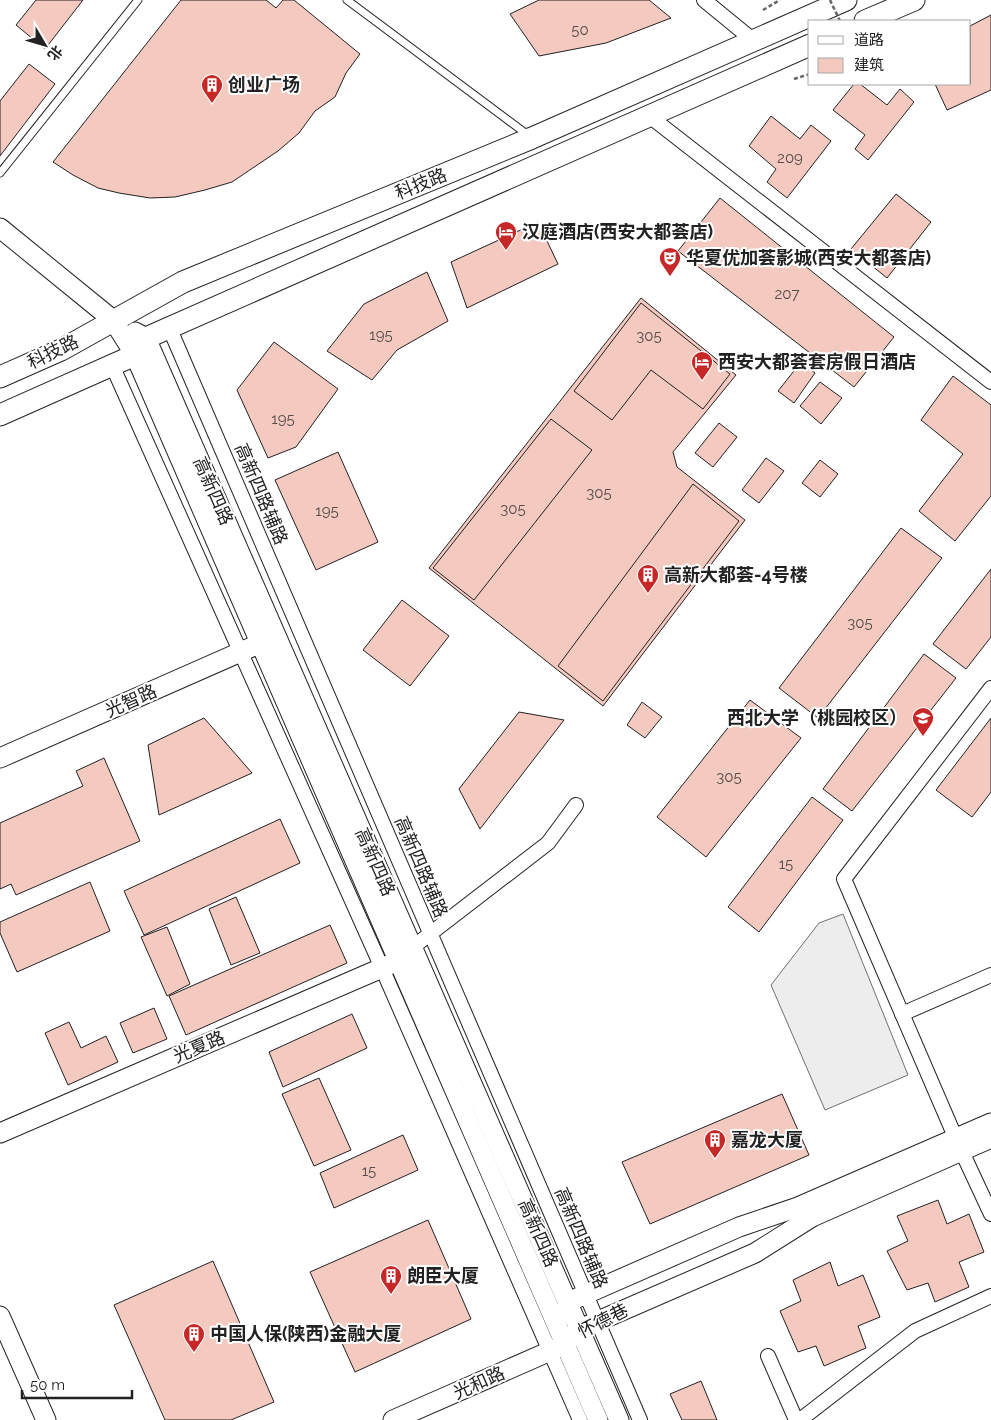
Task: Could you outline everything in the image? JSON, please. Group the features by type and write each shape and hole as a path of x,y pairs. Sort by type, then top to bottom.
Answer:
{"main road":[{"name":"科技路","path":"0,377 61,350 183,282 532,138 846,0"},
{"path":"866,20 914,0"},
{"name":"科技路","path":"0,415 112,365 169,327 808,46"},
{"name":"高新四路","path":"0,228 113,320 140,346 413,947 568,1302 588,1325 619,1420"},
{"name":"高新四路","path":"140,346 390,964 557,1348 598,1420"},
{"name":"光智路","path":"0,758 261,643"},
{"name":"光夏路","path":"0,1133 390,964"},
{"name":"怀德巷","path":"557,1348 588,1325 755,1253 812,1217 959,1145 991,1124"},
{"name":"怀德巷","path":"557,1348 568,1302 739,1227 798,1207 959,1145 991,1138"},
{"path":"0,1316 46,1420"},
{"name":"光和路","path":"394,1420 557,1348"}],"street":[{"path":"704,0 754,41"},
{"path":"648,115 991,382"},
{"name":"高新四路辅路","path":"169,327 585,1294 588,1325 640,1420"},
{"path":"112,365 241,652 390,964"},
{"path":"991,688 844,879 959,1145 991,1214"},
{"path":"413,947 548,843 576,805"},
{"path":"902,1014 991,976"},
{"path":"800,1420 915,1331 991,1296"},
{"path":"557,1348 580,1420"},
{"path":"768,1356 796,1420"}],"lane":[{"path":"0,173 138,0"},
{"path":"347,0 532,138"}],"path":[{"path":"763,10 780,0"},
{"path":"830,0 840,20"},
{"path":"794,79 808,75"}],"shaded area":[{"path":"843,914 908,1075 825,1110 771,985 819,923"}],"building":[{"path":"36,0 83,0 45,49 16,25"},
{"name":"创业广场","path":"181,0 266,0 276,8 283,0 294,0 360,54 346,73 335,97 315,111 299,133 278,151 232,182 175,197 150,198 98,188 53,162"},
{"path":"539,0 649,0 671,18 606,43 539,56 510,14"},
{"path":"991,15 991,90 947,110 935,85 971,85 971,25"},
{"path":"29,64 55,84 0,156 0,101"},
{"path":"853,85 861,85 887,105 900,89 914,102 868,160 855,149 865,135 833,110"},
{"path":"771,116 800,139 811,125 831,141 787,198 767,182 776,169 749,146"},
{"path":"896,194 931,222 887,278 851,249"},
{"path":"720,198 894,337 854,387 678,251"},
{"path":"538,222 558,264 467,308 451,262"},
{"path":"427,272 448,321 397,350 372,380 327,351 364,304"},
{"path":"641,298 736,375 673,452 677,467 745,520 603,706 429,568"},
{"path":"641,303 730,374 703,409 651,370 612,420 574,391"},
{"path":"274,342 338,389 296,447 268,458 237,390"},
{"path":"801,362 815,373 794,403 778,391"},
{"path":"953,376 991,405 991,496 955,541 919,511 963,454 921,420"},
{"path":"820,382 842,398 821,424 800,406"},
{"path":"551,419 592,450 474,600 433,568"},
{"path":"719,423 737,437 713,467 695,453"},
{"path":"338,452 378,542 316,570 275,480"},
{"path":"766,458 784,471 759,503 742,490"},
{"path":"820,460 838,474 820,497 802,483"},
{"name":"高新大都荟-4号楼","path":"693,484 739,521 603,701 558,666"},
{"path":"901,528 942,558 818,718 779,688"},
{"path":"991,569 991,637 966,669 933,644"},
{"path":"402,600 449,636 410,686 363,650"},
{"path":"924,654 956,678 852,811 823,789"},
{"path":"750,700 801,738 706,857 657,817"},
{"path":"642,702 662,717 645,738 627,725"},
{"path":"519,712 564,720 480,829 459,789"},
{"path":"204,718 252,773 159,815 148,745"},
{"path":"991,718 991,792 972,817 936,790"},
{"path":"104,758 140,841 16,895 11,884 0,889 0,823 83,786 76,771"},
{"path":"812,797 843,820 759,932 728,907"},
{"path":"280,819 300,863 144,935 124,891"},
{"path":"90,882 110,931 17,972 0,933 0,922"},
{"path":"236,897 260,953 231,965 209,909"},
{"path":"330,925 347,963 186,1035 169,996"},
{"path":"167,927 190,984 167,996 141,937"},
{"path":"154,1008 167,1039 133,1053 120,1023"},
{"path":"352,1014 367,1048 283,1087 269,1052"},
{"path":"69,1022 81,1048 106,1036 118,1062 68,1085 45,1033"},
{"path":"319,1078 351,1150 314,1166 282,1094"},
{"name":"嘉龙大厦","path":"782,1094 809,1155 650,1224 622,1162"},
{"path":"403,1135 418,1170 334,1208 320,1173"},
{"path":"938,1200 947,1224 969,1214 984,1252 959,1262 969,1287 935,1302 928,1283 907,1290 887,1251 908,1241 897,1216"},
{"name":"朗臣大厦","path":"428,1220 471,1319 355,1372 310,1272"},
{"name":"中国人保(陕西)金融大厦","path":"213,1261 274,1402 231,1420 165,1420 114,1305"},
{"path":"830,1262 838,1286 863,1275 880,1317 858,1326 866,1348 824,1366 816,1346 798,1352 780,1311 801,1301 793,1280"},
{"path":"701,1381 717,1420 682,1420 670,1394"}],"place":[{"name":"创业广场","path":"212,104"},
{"name":"汉庭酒店(西安大都荟店)","path":"506,251"},
{"name":"华夏优加荟影城(西安大都荟店)","path":"670,277"},
{"name":"西安大都荟套房假日酒店","path":"702,381"},
{"name":"高新大都荟-4号楼","path":"648,594"},
{"name":"西北大学（桃园校区）","path":"923,737"},
{"name":"嘉龙大厦","path":"715,1159"},
{"name":"朗臣大厦","path":"391,1295"},
{"name":"中国人保(陕西)金融大厦","path":"194,1353"}]}
